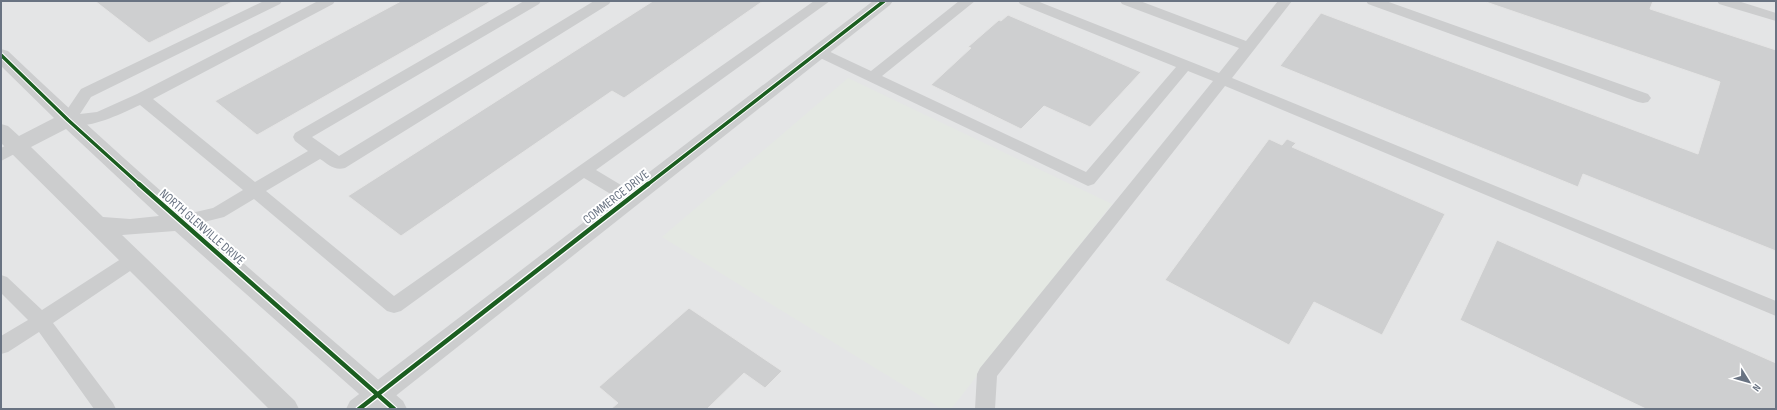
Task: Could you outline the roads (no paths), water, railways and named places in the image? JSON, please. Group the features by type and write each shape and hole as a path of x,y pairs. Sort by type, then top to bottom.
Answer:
{"street":[{"name":"COMMERCE DRIVE","path":"377,404 630,198 884,1"},
{"name":"NORTH GLENVILLE DRIVE","path":"1,55 68,120 377,404"},
{"path":"68,120 6,144 98,225 286,409"},
{"path":"98,225 130,227 180,222"}],"lane":[{"path":"68,120 86,93 275,1"},
{"path":"68,120 100,117 142,98 328,1"},
{"path":"534,1 301,137 339,164 604,1"},
{"path":"142,98 394,306 822,1"},
{"path":"872,77 968,1"},
{"path":"1025,1 1223,80 1776,309"},
{"path":"1127,1 1249,47"},
{"path":"985,409 987,374 1285,1"},
{"path":"1373,1 1643,98"},
{"path":"1724,1 1776,17"},
{"path":"819,52 1088,180 1186,65"},
{"path":"180,222 218,212 320,151"},
{"path":"584,170 630,198"},
{"path":"1,346 133,260"},
{"path":"1,282 41,321 106,409"}]}
